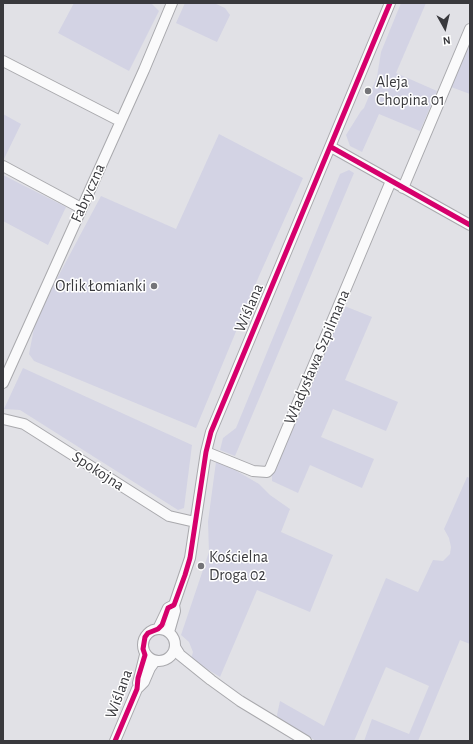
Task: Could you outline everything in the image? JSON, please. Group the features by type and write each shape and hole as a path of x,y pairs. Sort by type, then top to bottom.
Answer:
{"street":[{"name":"Fabryczna","path":"3,383 172,3"},
{"name":"Wiślana","path":"169,632 175,612 174,605 190,558 194,522 206,452 211,432 390,3"},
{"path":"403,188 470,29"},
{"path":"3,61 120,121"},
{"path":"331,147 470,225"},
{"path":"3,166 81,208"},
{"name":"Władysława Szpilmana","path":"206,452 252,471 267,472 270,469 391,181"},
{"name":"Spokojna","path":"3,419 24,424 169,516 194,522"},
{"name":"Wiślana","path":"158,629 168,608 174,605"},
{"path":"198,671 190,662 180,655 169,632 158,629 148,633 144,637 143,649 145,655 155,661 177,661 198,671 240,701 306,741"},
{"path":"167,660 171,656 175,647"},
{"name":"Wiślana","path":"138,689 138,678 145,655"},
{"name":"Wiślana","path":"115,741 138,689 144,682 155,661"}],"shaded area":[{"path":"74,3 151,3 159,11 129,71 58,33"},
{"path":"185,3 214,3 225,8 230,15 217,42 176,23"},
{"path":"401,3 426,3 396,73 437,91 420,131 379,114 362,152 350,146 346,135 364,108 377,77 381,52"},
{"path":"470,42 470,94 451,87"},
{"path":"3,114 21,124 3,161"},
{"name":"Orlik Łomianki","path":"219,134 303,178 259,276 196,428 34,361 29,354 36,318 101,196 176,229"},
{"path":"349,170 354,173 235,456 220,450 223,438 236,428 340,174"},
{"path":"3,175 66,207 48,245 3,221"},
{"path":"342,305 372,317 345,380 398,402 386,431 333,409 321,437 374,459 362,488 310,465 298,493 272,481 272,472"},
{"path":"23,368 192,445 184,508 178,510 20,410 4,409"},
{"path":"216,462 235,470 259,484 270,495 290,509 281,532 333,555 310,612 257,590 220,677 191,659 193,652 189,642 181,635 209,552 208,522"},
{"path":"467,477 470,478 470,644 460,640 418,741 364,741 372,719 409,734 429,686 386,667 354,741 316,741 278,718 277,715 280,701 324,726 386,578 418,592 433,560 443,561 450,554 451,547 449,538 444,529"}],"cycle path":[{"path":"115,741 137,689 138,678 145,655 143,649 145,637 148,633 158,629 162,625 168,608 174,605 185,575 190,558 206,452 211,432 390,3"},
{"path":"331,147 470,225"}],"place":[{"name":"Aleja Chopina 01","path":"368,91"},
{"name":"Orlik Łomianki","path":"154,286"},
{"name":"Kościelna Droga 02","path":"201,566"}]}
